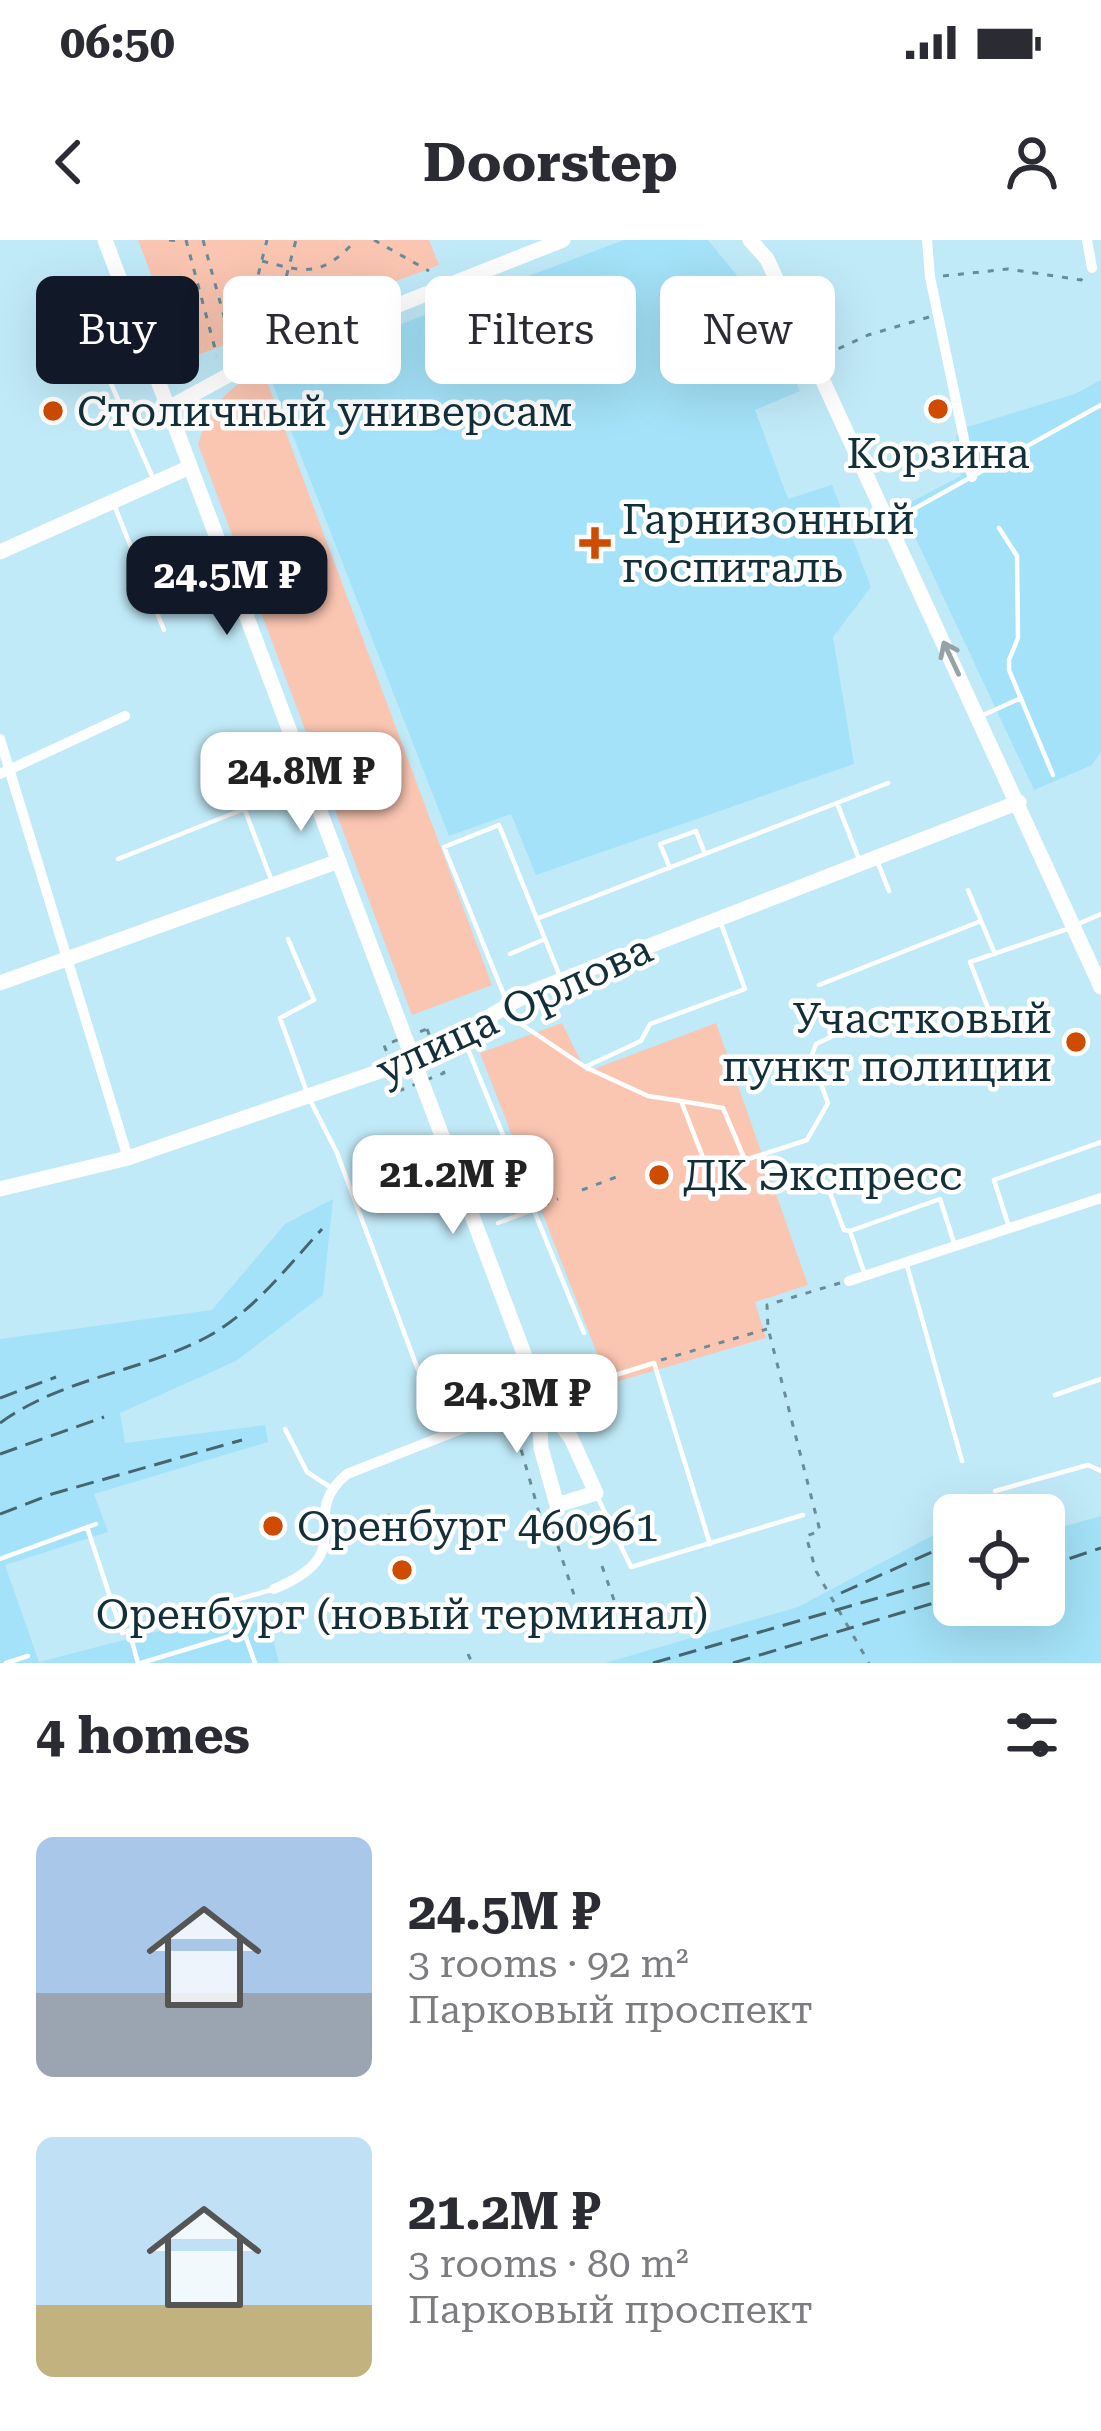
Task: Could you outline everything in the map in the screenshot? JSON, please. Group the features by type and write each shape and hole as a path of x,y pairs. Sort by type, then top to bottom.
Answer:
{"street":[{"path":"105,240 118,276"},
{"path":"169,408 251,363 563,240"},
{"path":"750,240 766,259"},
{"path":"761,240 774,276"},
{"path":"927,240 930,277 972,477"},
{"path":"1087,240 1092,268"},
{"path":"160,384 541,1398 571,1438 596,1493 557,1504 541,1448 541,1398"},
{"path":"824,384 1101,987"},
{"path":"0,552 190,467"},
{"path":"5,773 125,716"},
{"path":"0,739 5,773 70,960 128,1158"},
{"name":"улица Орлова","path":"0,1189 128,1158 412,1060 507,1003 561,979 1018,802"},
{"path":"0,982 339,861"},
{"path":"849,1281 1101,1198"},
{"path":"274,1589 303,1576 325,1552 325,1511 332,1489 362,1466 541,1398"}],"lane":[{"path":"111,384 155,483"},
{"path":"889,523 1101,405"},
{"path":"112,502 164,630"},
{"path":"999,528 1017,556 1018,638 1009,660 1053,775"},
{"path":"979,718 1021,698"},
{"path":"220,744 273,884"},
{"path":"537,918 889,783"},
{"path":"837,803 889,891"},
{"path":"118,859 244,809"},
{"path":"561,979 499,824 445,847 507,1003 521,1024 585,1066 649,1096 723,1108 745,1160 807,1140 828,1103 812,1057 816,1044 833,1036 824,1010"},
{"path":"670,868 660,844 696,831 705,854"},
{"path":"968,890 995,954"},
{"path":"998,1034 970,962 1101,914"},
{"path":"585,1066 641,1041 650,1024 745,988 719,918"},
{"path":"819,985 981,921"},
{"path":"288,939 314,1000 280,1018 309,1098 338,1153 442,1435"},
{"path":"510,953 545,939"},
{"path":"461,1032 584,1333"},
{"path":"682,1101 718,1196"},
{"path":"1010,1228 994,1180 1101,1142"},
{"path":"826,1182 844,1230 940,1199 956,1246"},
{"path":"498,1223 535,1209"},
{"path":"850,1231 866,1275"},
{"path":"906,1262 962,1461"},
{"path":"541,1398 654,1363 710,1544"},
{"path":"1055,1395 1101,1379"},
{"path":"285,1429 307,1472 332,1489"},
{"path":"995,1491 1088,1465 1101,1471"},
{"path":"596,1493 629,1567 803,1516"},
{"path":"0,1558 96,1524"},
{"path":"87,1528 122,1633 274,1589"},
{"path":"129,1631 139,1663 244,1632 255,1663"},
{"path":"6,1663 28,1656"}],"path":[{"path":"169,240 186,240 217,356"},
{"path":"203,240 223,313"},
{"path":"258,276 267,240"},
{"path":"286,276 296,240"},
{"path":"262,261 316,270 356,240"},
{"path":"374,240 429,272"},
{"path":"930,277 1008,269 1081,280 1092,268"},
{"path":"835,351 938,313"},
{"path":"583,1190 619,1176"},
{"path":"535,1209 558,1199"},
{"path":"849,1281 767,1305 768,1328 820,1532 806,1536 816,1571 869,1663"},
{"path":"654,1363 768,1328"},
{"path":"508,1378 510,1411 540,1516 551,1525 580,1610"},
{"path":"388,1514 394,1531"},
{"path":"602,1565 614,1600"},
{"path":"587,1607 591,1619"},
{"path":"446,1614 454,1612"},
{"path":"468,1654 472,1663"}],"shaded area":[{"path":"138,240 429,240 439,265 401,279 223,276 223,345 199,354 199,276 152,276"},
{"name":"Гарнизонный госпиталь","path":"624,240 708,240 738,276 660,276 660,384 797,384 800,391 755,410 788,499 832,485 871,587 833,637 854,764 536,875 511,814 449,836 273,384 401,384 401,324 425,315 425,384 636,384 636,276 529,276"},
{"path":"1101,380 1101,751 1092,765 1034,790 901,507 961,476 956,436 967,427 1075,394"},
{"path":"239,384 268,384 492,985 412,1015 198,444 222,400"},
{"path":"562,1023 586,1072 716,1023 808,1285 755,1302 766,1338 609,1384 480,1053"},
{"path":"333,1199 323,1295 236,1361 120,1413 125,1443 265,1425 268,1442 94,1494 108,1532 5,1565 39,1662 244,1609 247,1625 268,1618 279,1663 0,1663 0,1339 212,1310 285,1224"},
{"path":"1101,1516 1101,1663 605,1663 798,1607 933,1535 933,1626 1065,1626 1065,1526"}],"railway":[{"path":"0,1423 49,1396 182,1349 224,1327 322,1229"},
{"path":"0,1398 56,1377"},
{"path":"0,1454 104,1417"},
{"path":"0,1514 52,1494 242,1440"},
{"path":"1065,1560 1101,1548"},
{"path":"841,1593 933,1551"},
{"path":"653,1663 933,1582"},
{"path":"733,1663 933,1603"}],"place":[{"name":"Корзина","path":"938,409"},
{"name":"Столичный универсам","path":"53,411"},
{"name":"Гарнизонный госпиталь","path":"595,543"},
{"name":"Участковый пункт полиции","path":"1076,1042"},
{"name":"ДК Экспресс","path":"659,1175"},
{"name":"Оренбург 460961","path":"273,1526"},
{"name":"Оренбург (новый терминал)","path":"402,1570"}]}
